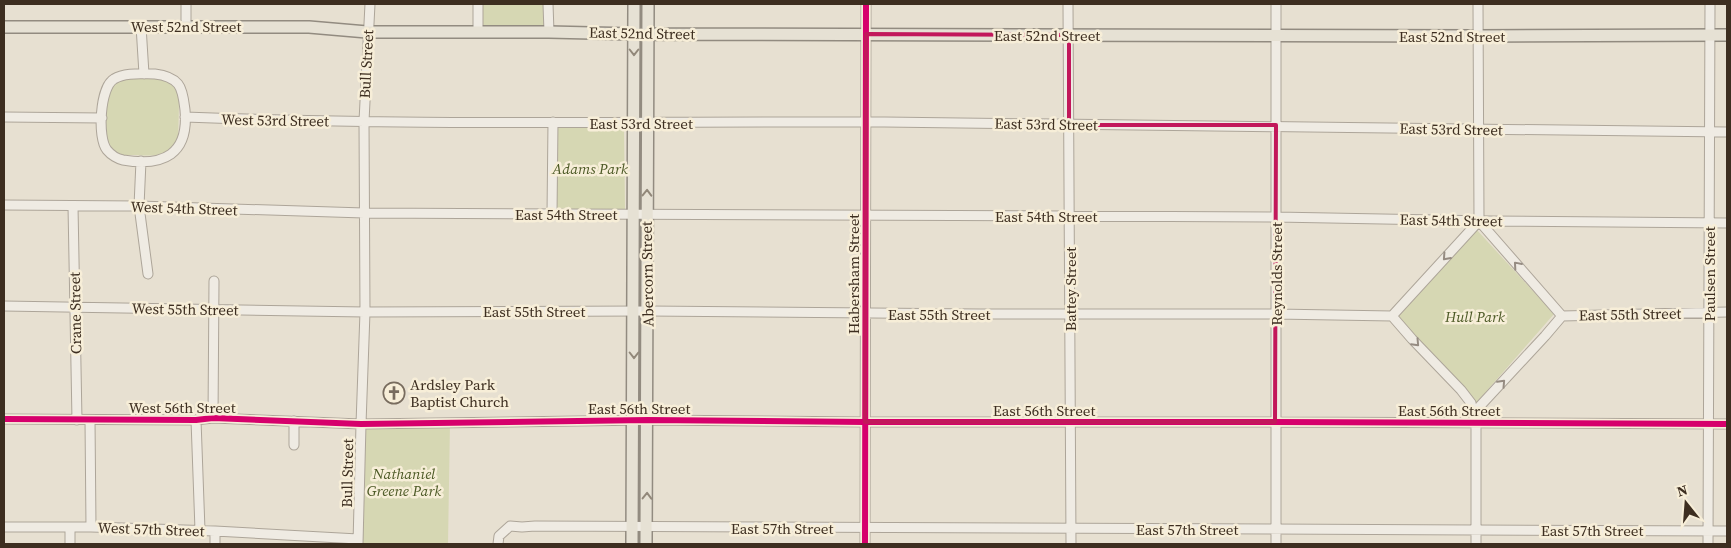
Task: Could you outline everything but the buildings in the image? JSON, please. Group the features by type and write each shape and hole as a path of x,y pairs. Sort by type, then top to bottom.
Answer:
{"main road":[{"name":"Abercorn Street","path":"632,544 634,4"},
{"name":"Abercorn Street","path":"646,544 648,420 648,4"},
{"name":"West 52nd Street","path":"4,27 309,27 367,32"},
{"name":"East 52nd Street","path":"367,32 1478,36 1727,35"}],"street":[{"path":"186,4 186,26"},
{"name":"Bull Street","path":"358,542 360,424 365,312 364,121 367,32 370,4"},
{"path":"478,4 478,32"},
{"path":"548,4 549,32"},
{"name":"Habersham Street","path":"865,544 866,4"},
{"name":"Battey Street","path":"1068,4 1070,544"},
{"name":"Reynolds Street","path":"1276,4 1276,544"},
{"path":"1476,544 1476,422 1480,406 1562,316 1479,221 1478,4"},
{"name":"Paulsen Street","path":"1708,544 1710,4"},
{"path":"141,26 144,74"},
{"path":"122,75 166,75 178,83 181,89 185,117 182,143 175,152 159,160 122,160 106,149 102,137 102,118 108,84 114,78 122,75"},
{"path":"4,117 102,118"},
{"name":"West 53rd Street","path":"185,117 296,121 364,121"},
{"name":"East 53rd Street","path":"364,121 635,124 866,122 1069,125 1276,125 1727,132"},
{"path":"552,214 553,122"},
{"path":"141,161 139,206 148,274"},
{"name":"West 54th Street","path":"4,205 139,206 364,213"},
{"name":"Crane Street","path":"73,206 77,420"},
{"name":"East 54th Street","path":"364,213 1276,217 1727,223"},
{"path":"1476,422 1471,403 1392,316 1479,221"},
{"path":"213,418 214,281"},
{"name":"West 55th Street","path":"4,306 365,312"},
{"name":"East 55th Street","path":"365,312 648,311 865,314 1276,314 1392,316"},
{"name":"East 55th Street","path":"1562,316 1727,312"},
{"name":"West 56th Street","path":"4,419 196,420 213,418 360,424"},
{"path":"90,420 91,527"},
{"path":"196,420 200,530"},
{"name":"East 56th Street","path":"360,424 633,420 1727,424"},
{"path":"293,421 294,445"},
{"name":"East 57th Street","path":"498,544 499,536 510,526 1727,531"},
{"name":"West 57th Street","path":"4,528 91,527 200,530 358,542"},
{"path":"70,528 70,544"},
{"path":"215,531 215,544"}],"highlighted area":[{"path":"866,34 1069,35 1069,125 1276,125 1275,422 865,422"}],"green space":[{"path":"478,4 548,4 549,32 478,32"},
{"path":"123,79 164,79 172,83 176,88 179,101 178,146 161,154 152,155 122,155 112,150 108,145 106,137 110,86"},
{"name":"Adams Park","path":"556,125 624,126 625,210 555,211"},
{"name":"Hull Park","path":"1476,229 1554,314 1476,403 1397,317"},
{"name":"Nathaniel Greene Park","path":"450,423 448,544 358,544 361,424"}],"cycle path":[{"path":"865,544 866,4"},
{"path":"4,419 196,420 213,418 361,424 648,420 1727,424"}],"place":[{"name":"Ardsley Park Baptist Church","path":"394,393"}]}
